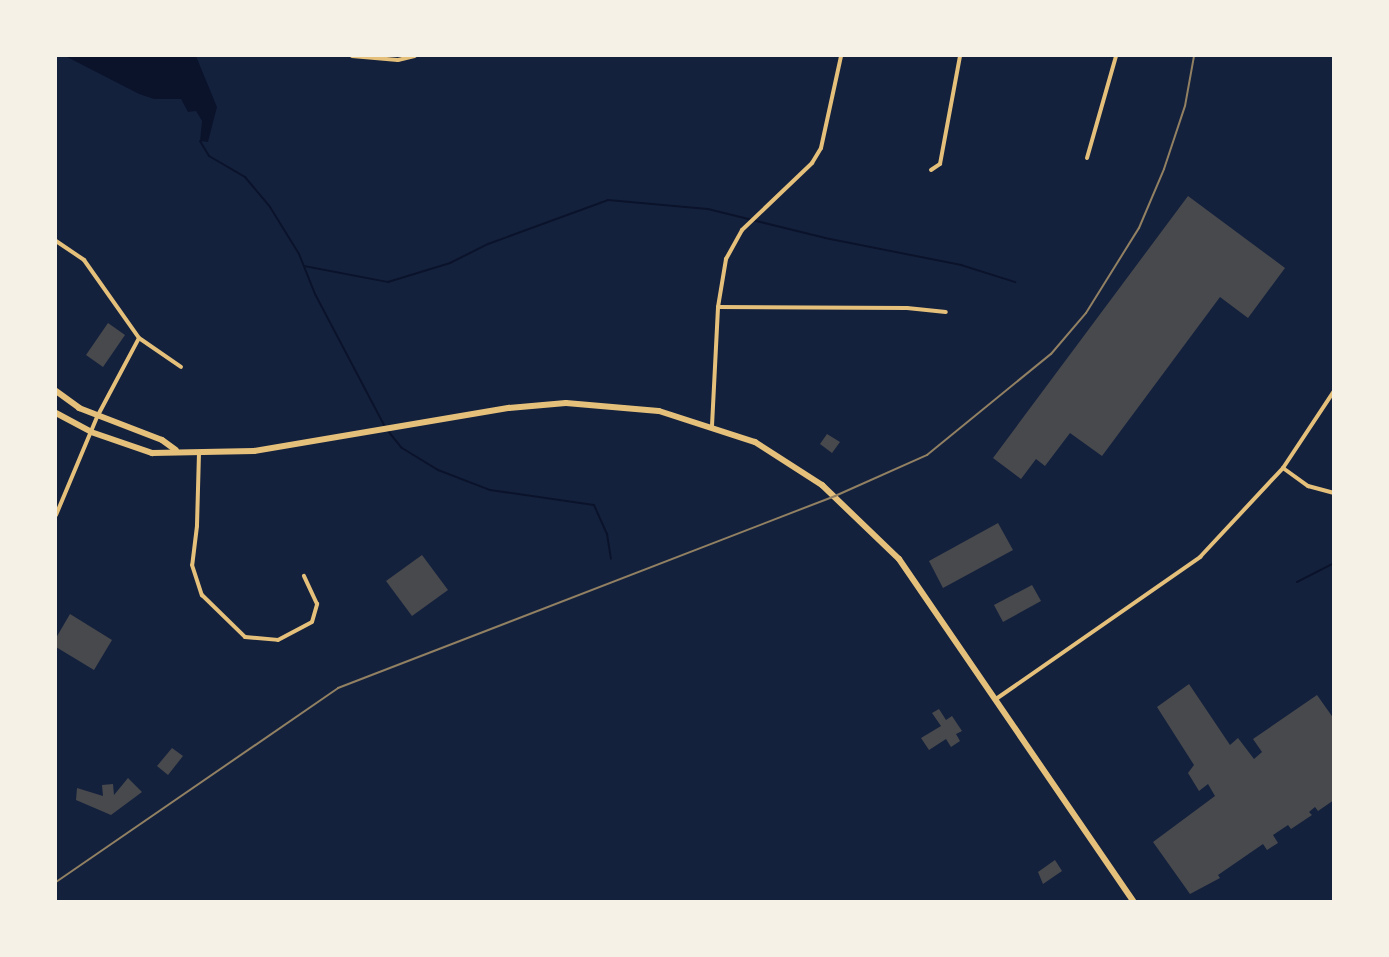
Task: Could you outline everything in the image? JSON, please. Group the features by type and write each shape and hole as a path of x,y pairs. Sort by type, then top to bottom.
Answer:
{"highway":[{"path":"56,391 97,417 162,440 176,451"},
{"path":"56,413 91,432 152,453 176,451 199,453 290,446 547,404 622,405 712,426 755,442 799,469 864,521 910,572 1134,902"}],"street":[{"path":"352,56 398,60 415,56"},
{"path":"712,426 718,308 726,259 742,230 812,163 821,148 841,56"},
{"path":"931,170 940,164 960,56"},
{"path":"1087,158 1116,56"},
{"path":"56,241 84,260 139,338 181,367"},
{"path":"718,308 908,308 946,312"},
{"path":"56,515 97,417 139,338"},
{"path":"996,699 1200,557 1283,468 1334,391"},
{"path":"199,453 197,526 192,565 196,586 206,600 245,637 278,640 312,622 317,604 304,576"},
{"path":"1283,468 1308,486 1334,493"}],"water":[{"path":"65,56 196,56 217,107 208,142 200,141 202,121 196,111 188,112 181,99 154,99 139,94"}],"building":[{"path":"1188,196 1285,268 1248,318 1220,297 1102,456 1070,433 1045,466 1036,459 1021,479 993,458"},
{"path":"108,323 125,335 103,367 86,355"},
{"path":"827,434 840,442 832,453 820,444"},
{"path":"998,523 1013,550 943,588 929,561"},
{"path":"422,555 448,590 412,616 386,581"},
{"path":"1032,585 1041,601 1003,622 994,605"},
{"path":"70,614 112,640 94,670 56,647 56,638"},
{"path":"1189,684 1230,745 1238,738 1254,759 1262,752 1253,739 1317,695 1334,719 1334,800 1318,811 1315,807 1309,812 1312,815 1291,829 1288,825 1273,835 1278,843 1267,850 1263,844 1218,875 1220,878 1190,894 1153,842 1215,796 1208,784 1199,791 1188,773 1194,765 1157,707"},
{"path":"939,709 946,720 952,716 962,731 956,734 960,741 951,747 946,739 929,750 921,738 941,726 932,713"},
{"path":"172,748 183,756 168,775 157,766"},
{"path":"128,778 142,792 111,815 76,800 77,788 103,796 102,785 113,784 114,795"},
{"path":"1055,860 1062,871 1043,884 1038,872"}],"waterway":[{"path":"200,141 209,156 245,177 270,207 299,254 315,294 385,427"},
{"path":"304,266 388,282 450,263 488,244 608,200 708,209 825,238 961,265 1015,282"},
{"path":"388,431 402,448 438,470 490,490 594,505 607,534 611,559"},
{"path":"1297,582 1334,563"}],"railway":[{"path":"56,882 338,688 835,496 927,455 1051,354 1086,313 1139,228 1164,169 1185,106 1194,56"}]}
